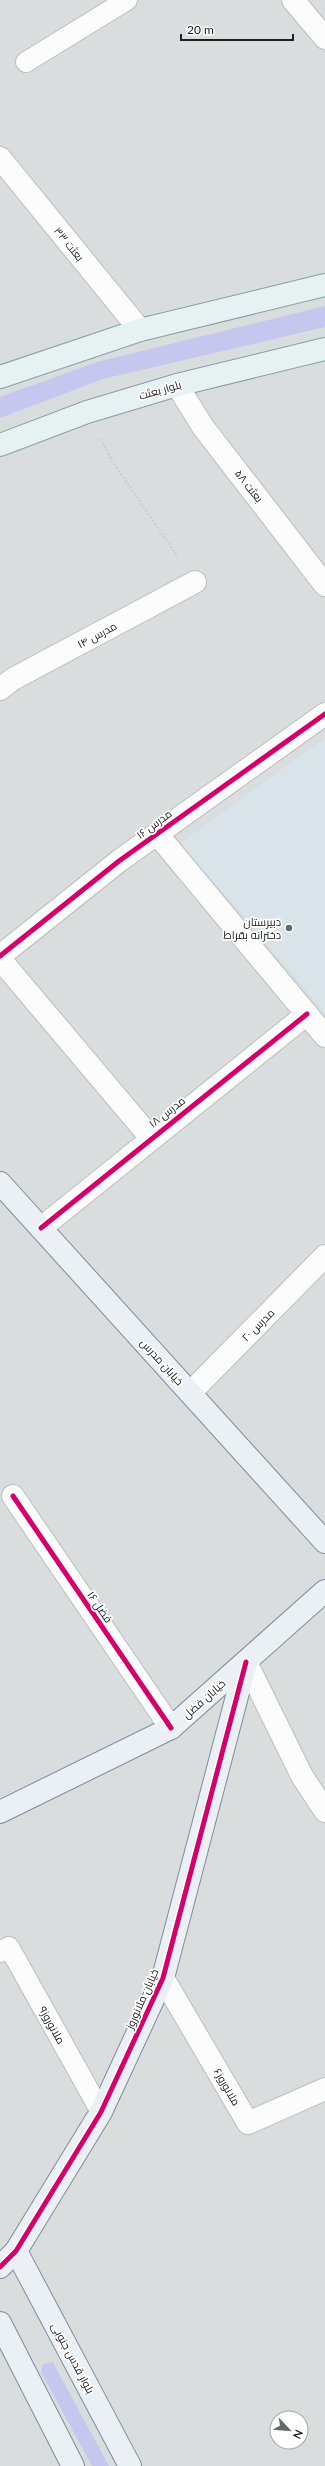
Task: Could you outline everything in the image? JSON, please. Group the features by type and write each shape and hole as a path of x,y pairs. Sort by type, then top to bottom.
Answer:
{"main road":[{"path":"0,377 140,330 325,285"},
{"name":"بلوار بعثت","path":"0,445 87,412 177,385 325,349"}],"street":[{"path":"293,0 325,38"},
{"name":"بعثت ۳۳","path":"0,158 140,330"},
{"name":"بعثت ۵۸","path":"177,385 203,427 325,585"},
{"name":"مدرس ۱۴","path":"0,689 13,679 195,582"},
{"name":"مدرس ۱۶","path":"0,958 119,861 325,714"},
{"path":"158,834 325,1036"},
{"path":"0,958 151,1138"},
{"name":"مدرس ۱۸","path":"41,1228 307,1014"},
{"name":"خیابان مدرس","path":"0,1183 325,1542"},
{"name":"مدرس ۲۰","path":"190,1393 325,1256"},
{"name":"فضل ۱۶","path":"13,1496 171,1728"},
{"name":"خیابان فضل","path":"0,1812 171,1728 325,1591"},
{"path":"246,1662 302,1776 325,1811"},
{"name":"خیابان ملانوروز","path":"0,2268 16,2251 101,2112 163,1978 246,1662"},
{"name":"ملانوروز۶","path":"163,1978 248,2123 325,2089"},
{"name":"بلوار قدس جنوبی","path":"16,2251 130,2466"},
{"path":"0,2323 73,2466"}],"lane":[{"path":"26,62 127,0"},
{"name":"ملانوروز۹","path":"0,1952 9,1947 101,2112"}],"path":[{"path":"87,412 112,461 195,582"}],"shaded area":[{"path":"0,0 325,0 325,2466 0,2466"},
{"path":"325,306 325,327 103,379 0,418 0,397 97,362"},
{"name":"دبیرستان دخترانه بقراط","path":"325,738 325,1012 181,843"},
{"path":"53,2362 109,2466 92,2466 41,2372 43,2364"}],"cycle path":[{"path":"0,956 119,861 325,714"},
{"path":"41,1228 307,1014"},
{"path":"13,1496 171,1728"},
{"path":"0,2267 16,2251 101,2112 163,1978 246,1662"}],"place":[{"name":"دبیرستان دخترانه بقراط","path":"289,928"}]}
